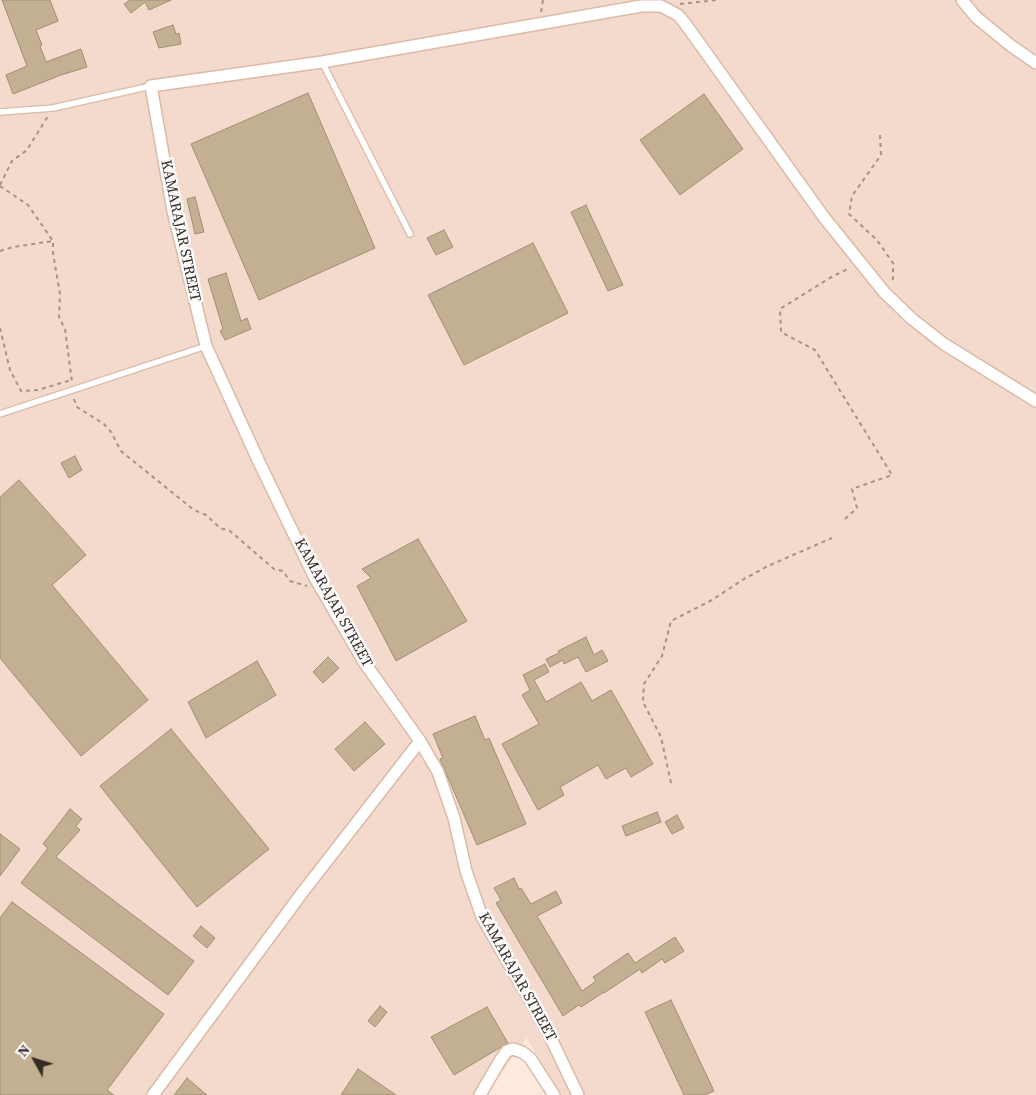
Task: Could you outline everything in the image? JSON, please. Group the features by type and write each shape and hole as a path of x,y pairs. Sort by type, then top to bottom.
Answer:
{"street":[{"path":"962,0 976,17 1010,45 1036,63"},
{"path":"151,86 322,62 641,6 661,6 678,15 684,22 822,216 884,292 912,319 944,344 1036,400"},
{"name":"KAMARAJAR STREET","path":"151,86 173,211 206,346 259,462 320,586 364,662 420,741 438,772 454,818 466,871 482,917 546,1028 578,1095"},
{"path":"153,1095 302,893 420,741"},
{"path":"480,1095 502,1059 513,1048 530,1058 554,1095"}],"lane":[{"path":"322,62 410,234"},
{"path":"0,112 53,108 151,86"},
{"path":"0,414 206,346"}],"path":[{"path":"541,23 543,0"},
{"path":"696,0 700,2"},
{"path":"680,4 717,0"},
{"path":"53,108 27,150 12,161 0,185 28,205 53,241 53,253 60,294 59,317 65,328 74,402 77,407 104,424 111,432 121,451 194,510 206,515 220,528 230,531 274,570 283,571 290,581 304,586 320,586"},
{"path":"880,135 881,155 852,196 849,214 877,240 893,263 893,280 884,292"},
{"path":"0,251 13,247 53,241"},
{"path":"845,519 857,508 852,489 892,475 815,350 781,332 780,309 833,276 861,263"},
{"path":"0,328 10,370 20,391 38,390 71,380"},
{"path":"671,783 661,737 643,702 644,684 662,656 671,621 712,600 768,566 832,538"}],"shaded area":[{"path":"0,0 1036,0 1036,1095 560,1095 527,1038 485,1095 27,1095 0,1059"}],"building":[{"path":"2,0 50,0 58,21 36,30 46,62 81,49 87,67 13,94 6,75 27,66"},
{"path":"130,0 171,0 149,10 145,2 131,13 124,4"},
{"path":"173,25 176,34 179,33 181,44 159,48 153,32"},
{"path":"308,93 375,248 259,300 191,144"},
{"path":"704,94 743,149 680,195 640,140"},
{"path":"195,197 204,232 195,234 187,199"},
{"path":"586,205 623,285 608,291 571,212"},
{"path":"444,230 453,247 436,255 427,238"},
{"path":"533,243 568,313 464,365 428,295"},
{"path":"226,273 241,321 247,318 251,329 225,340 220,331 223,329 208,279"},
{"path":"75,456 82,470 69,478 61,463"},
{"path":"19,480 86,555 52,585 148,700 81,756 0,658 0,497"},
{"path":"418,539 467,621 396,661 357,586 371,578 362,569"},
{"path":"586,637 594,655 602,650 608,661 586,672 578,657 564,664 563,660 550,667 546,659"},
{"path":"328,657 339,668 323,683 313,672"},
{"path":"257,661 276,695 206,738 188,702"},
{"path":"545,664 549,672 534,680 546,702 581,682 592,701 611,690 653,764 631,777 626,768 606,779 598,765 560,787 564,795 538,810 502,744 539,724 522,695 530,690 523,675"},
{"path":"475,716 485,740 489,738 526,824 477,845 440,759 443,758 433,734"},
{"path":"365,722 385,744 354,771 335,749"},
{"path":"171,729 269,849 197,907 100,786"},
{"path":"70,809 82,819 76,826 80,830 56,857 194,961 168,995 21,883 48,848 43,844"},
{"path":"657,812 661,822 626,836 622,826"},
{"path":"677,815 684,828 672,834 665,822"},
{"path":"0,834 20,849 0,876"},
{"path":"514,878 519,889 521,888 531,904 556,891 562,903 537,916 582,991 596,981 593,977 628,953 635,963 675,937 684,951 665,963 662,959 642,973 640,969 604,993 581,1007 579,1005 563,1016 496,903 501,900 494,888"},
{"path":"12,902 164,1014 107,1090 114,1095 0,1095 0,918"},
{"path":"201,926 215,938 207,948 193,936"},
{"path":"671,1000 714,1091 705,1095 684,1095 645,1012"},
{"path":"380,1006 387,1012 375,1027 368,1021"},
{"path":"487,1007 508,1043 454,1075 431,1037"},
{"path":"358,1069 396,1095 341,1095"},
{"path":"187,1078 207,1095 174,1095"}]}
